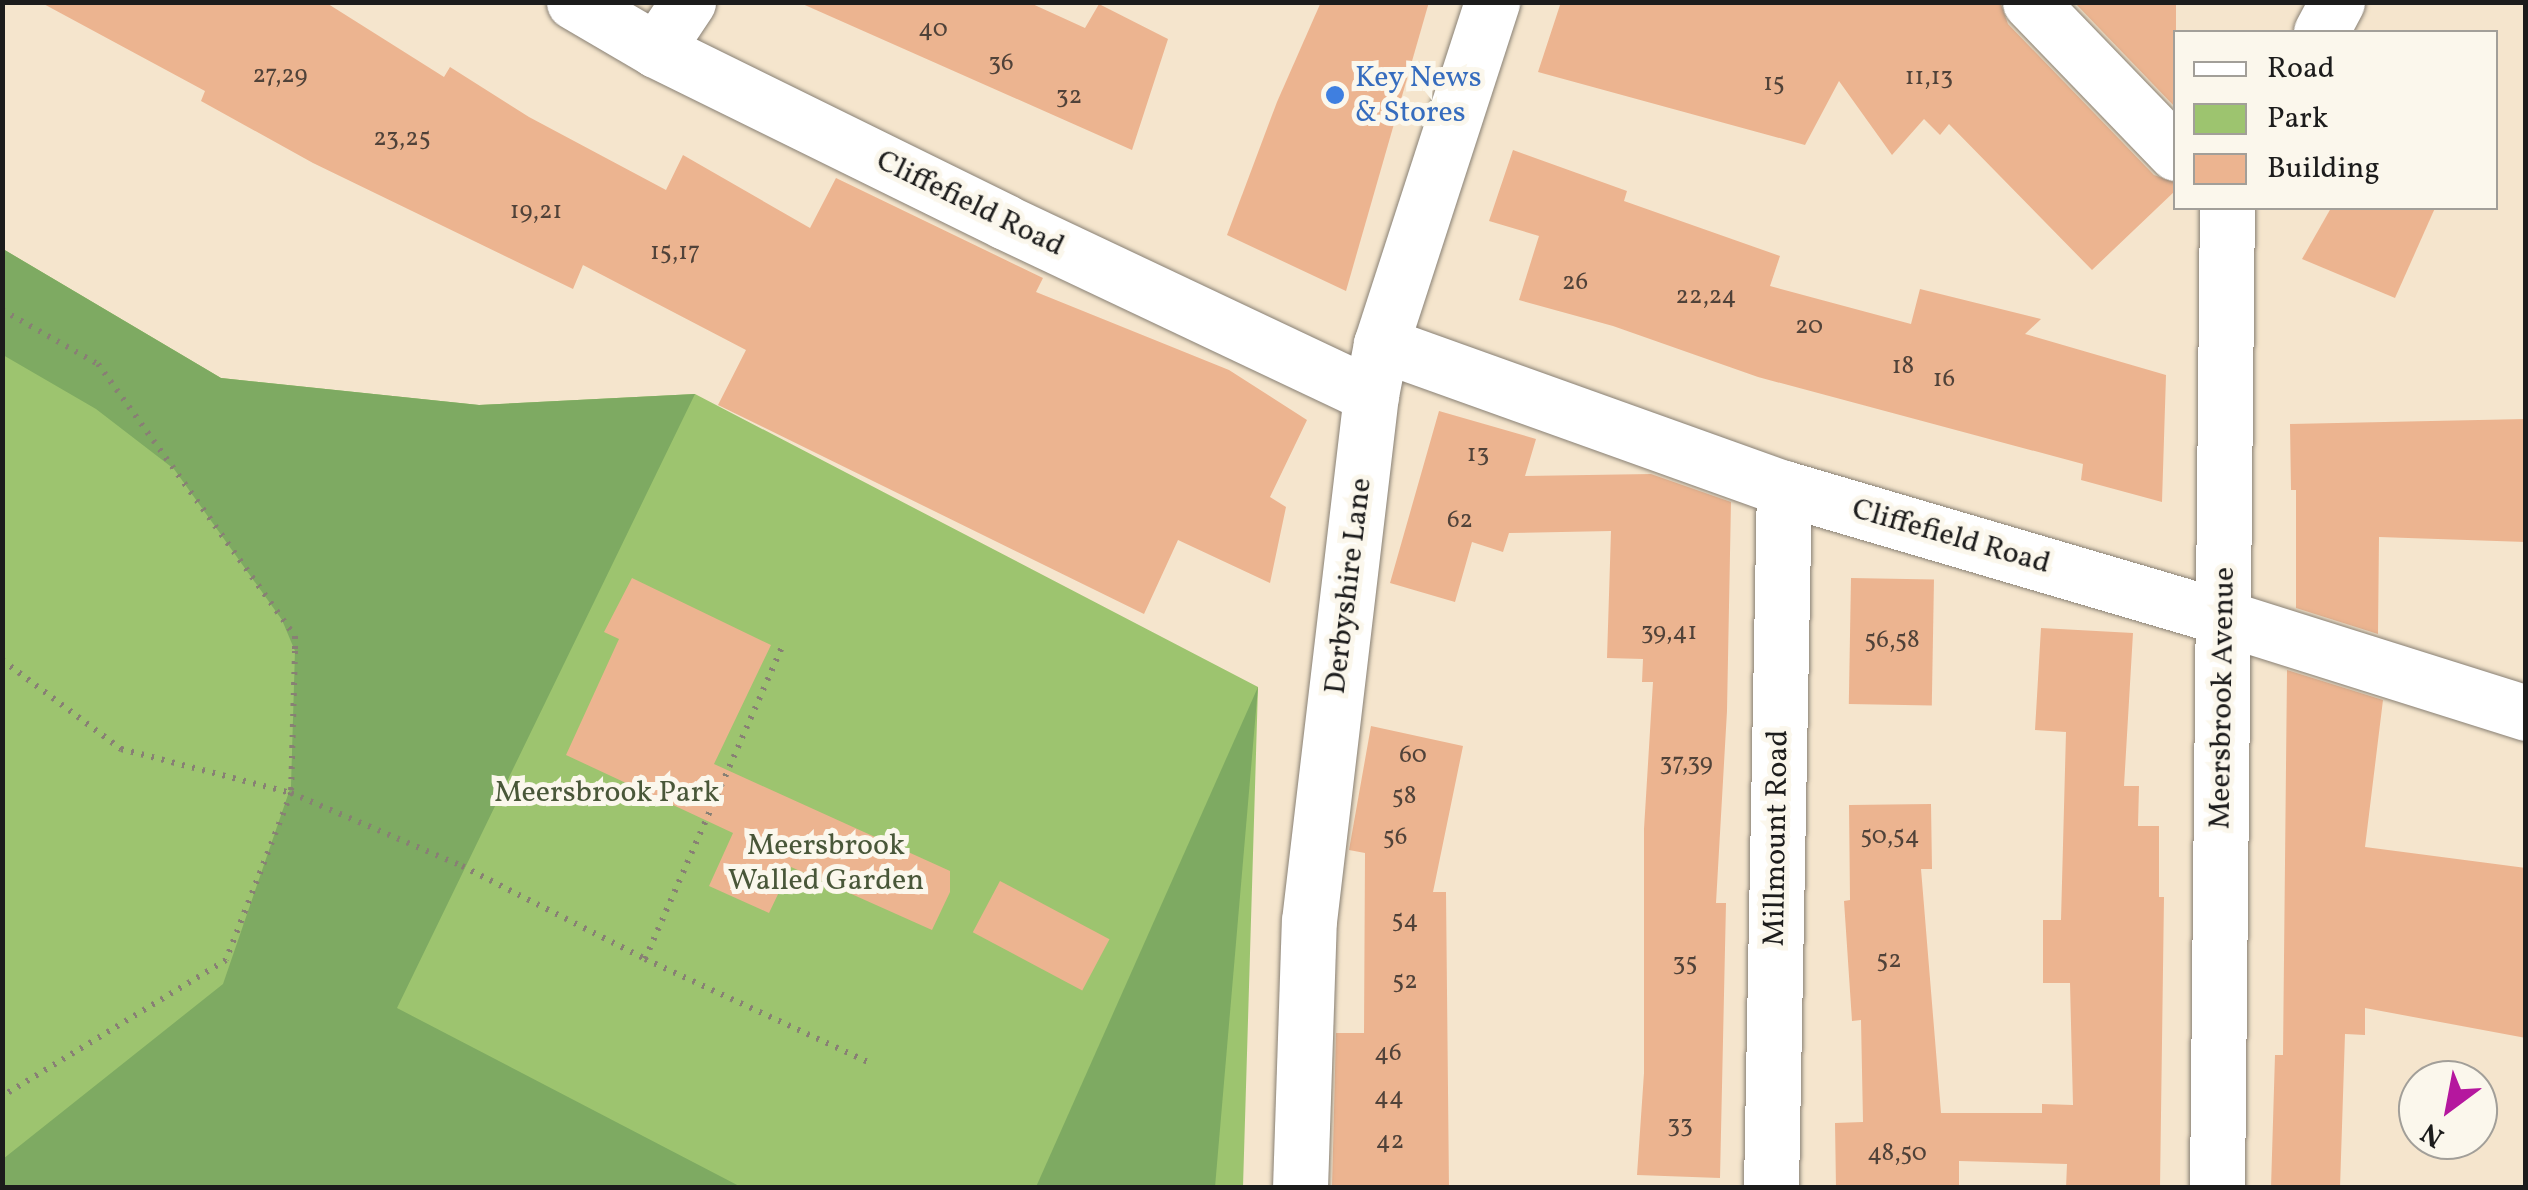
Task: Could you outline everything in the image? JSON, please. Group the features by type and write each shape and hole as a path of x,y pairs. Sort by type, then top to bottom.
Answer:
{"street":[{"name":"Cliffefield Road","path":"574,2 656,50 1005,222 1376,370 2225,618 2526,713"},
{"path":"656,50 688,2"},
{"name":"Derbyshire Lane","path":"1300,1188 1310,921 1376,370 1492,2"},
{"path":"2030,2 2173,150"},
{"path":"2322,30 2337,2"},
{"name":"Meersbrook Avenue","path":"2217,1188 2227,210"},
{"name":"Millmount Road","path":"1771,1188 1784,488"}],"path":[{"path":"2,310 98,364 294,636 291,793 226,960 2,1096"},
{"path":"644,959 782,645"},
{"path":"2,660 121,749 291,793 462,866 644,959 870,1063"}],"green space":[{"name":"Meersbrook Park","path":"3,249 221,378 479,405 695,394 1258,687 1243,1187 3,1188"},
{"path":"3,249 221,378 479,405 695,394 397,1008 741,1187 3,1187 3,1159 223,984 291,786 295,651 282,620 174,469 96,409 3,355"},
{"path":"1258,687 1215,1187 1036,1187"}],"building":[{"path":"40,2 325,2 444,77 450,67 529,117 666,190 683,155 810,228 836,178 1043,278 1036,292 1229,370 1307,420 1270,497 1286,507 1270,583 1178,540 1144,614 718,405 746,350 583,265 573,289 313,163 201,101 205,91"},
{"path":"798,2 1028,2 1085,28 1099,4 1168,39 1132,150"},
{"path":"1321,2 1429,2 1346,291 1227,235 1277,102"},
{"path":"1561,2 2000,2 2008,24 2154,175 2173,182 2173,193 2092,270 1949,124 1940,135 1924,119 1892,155 1839,81 1805,145 1538,72"},
{"path":"2074,2 2176,2 2173,105"},
{"path":"1513,150 1627,191 1624,201 1780,256 1770,286 1911,324 1920,289 2041,319 2025,334 2166,375 2162,502 2081,480 2083,464 1758,377 1613,326 1519,300 1539,236 1489,221"},
{"path":"2330,210 2434,210 2395,298 2302,259"},
{"path":"1439,411 1536,439 1525,476 1651,474 1731,502 1727,711 1716,903 1726,903 1720,1178 1637,1175 1644,1073 1644,829 1653,682 1642,682 1643,659 1607,658 1611,531 1509,533 1503,552 1472,542 1455,602 1390,583"},
{"path":"2526,419 2526,542 2379,537 2378,634 2296,608 2296,490 2291,490 2290,424"},
{"path":"632,578 771,645 714,764 950,871 950,892 932,930 791,867 769,913 709,886 733,833 566,755 619,639 604,632"},
{"path":"1851,578 1934,579 1932,705 1849,704"},
{"path":"2041,628 2133,633 2124,786 2139,786 2138,826 2159,826 2159,897 2164,897 2160,1188 2066,1188 2067,1164 1959,1161 1959,1185 1836,1188 1835,1123 1863,1122 1861,1020 1852,1021 1844,901 1850,900 1849,805 1931,804 1932,869 1921,869 1941,1113 2042,1113 2042,1104 2073,1105 2070,983 2043,983 2043,920 2061,920 2066,732 2035,730"},
{"path":"2287,670 2383,700 2365,847 2526,868 2526,1038 2365,1008 2365,1035 2345,1034 2340,1188 2271,1188 2275,1055 2283,1055"},
{"path":"1371,726 1463,746 1433,892 1446,892 1449,1188 1332,1188 1336,1033 1364,1033 1365,853 1349,850"},
{"path":"1000,881 1109,939 1082,990 973,932"}],"place":[{"name":"Key News & Stores","path":"1335,95"}],"park label":[{"name":"Meersbrook Walled Garden","path":"826,863"}]}
